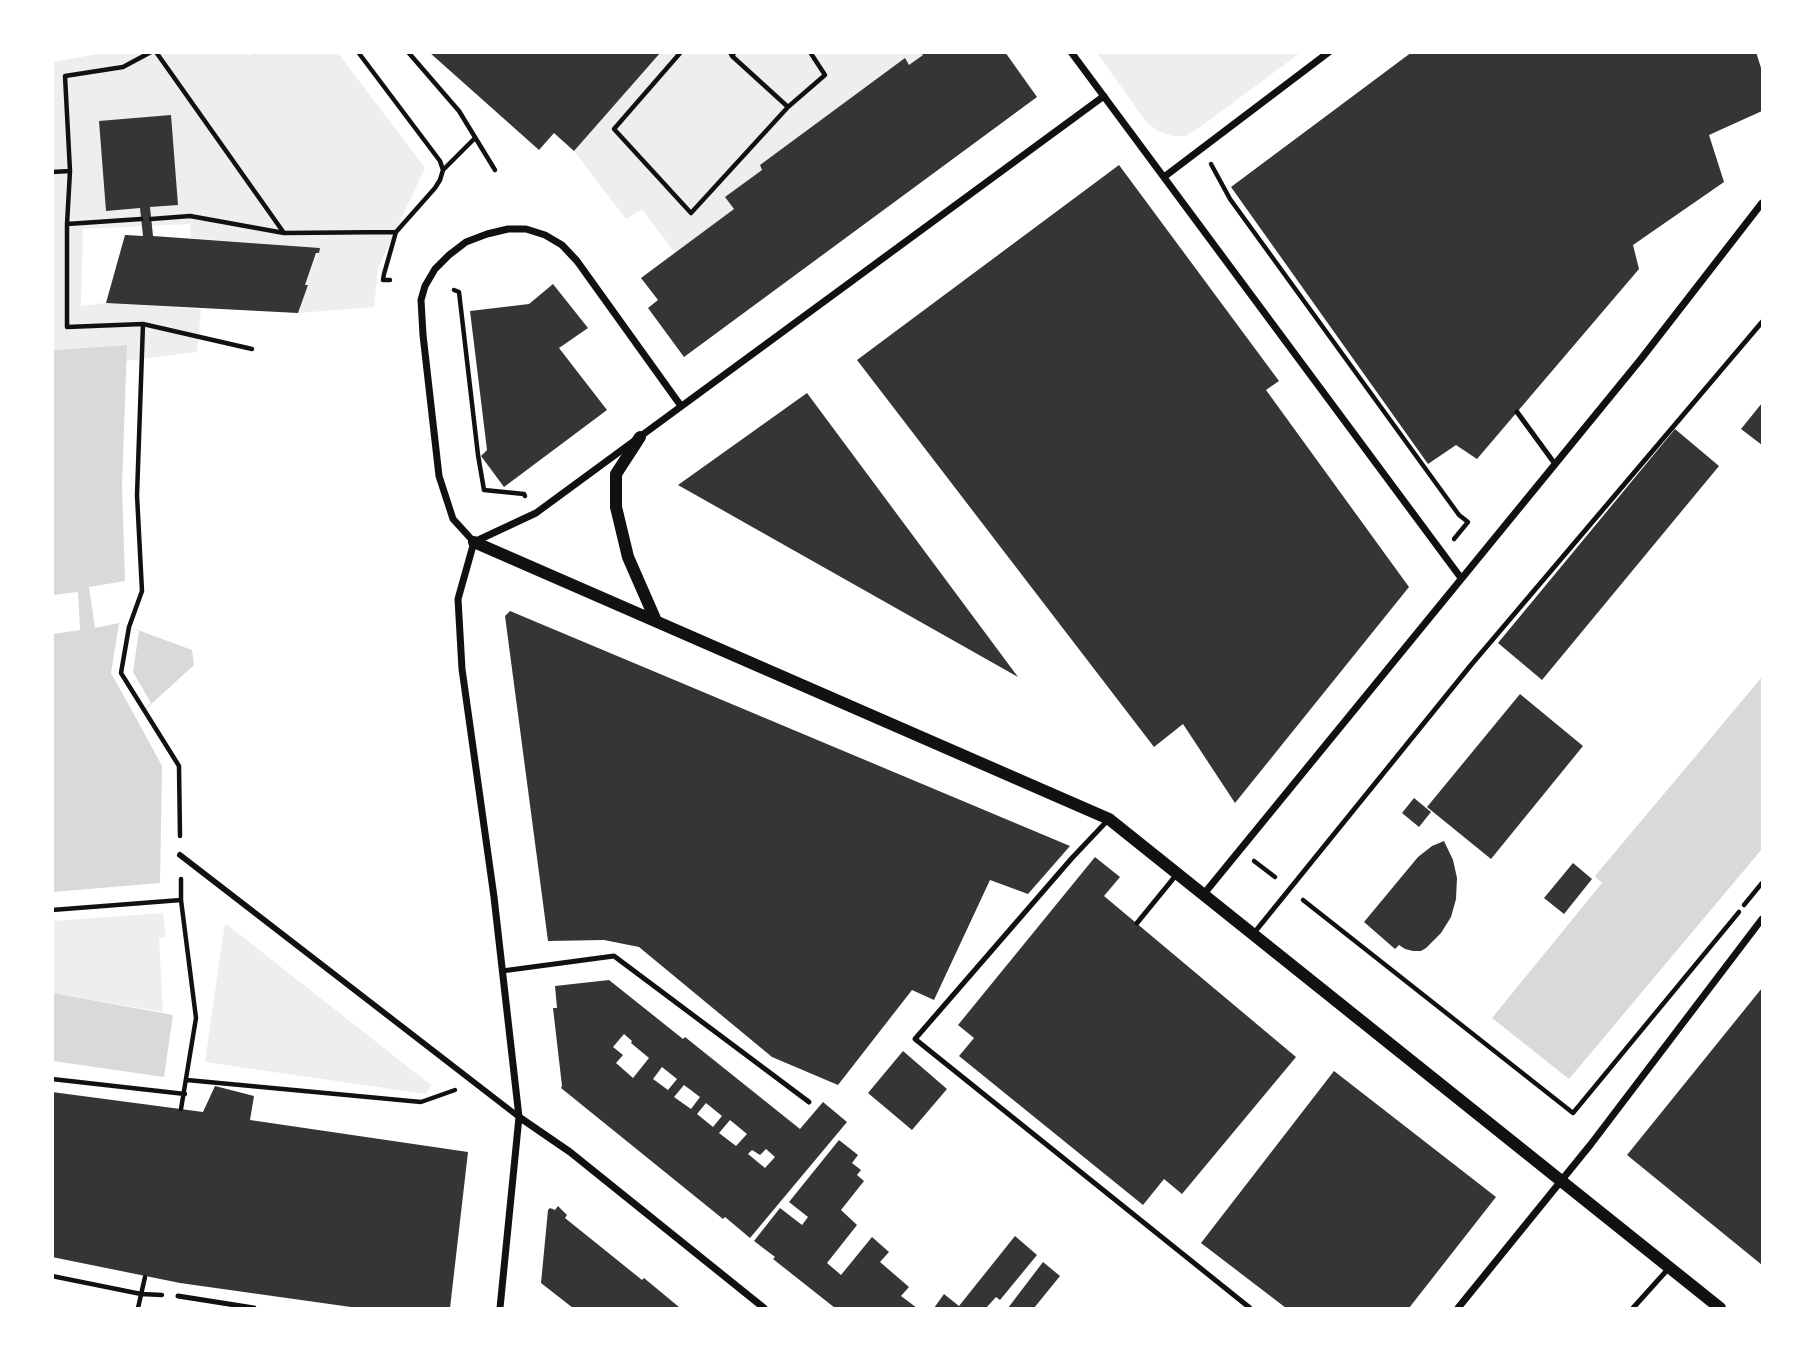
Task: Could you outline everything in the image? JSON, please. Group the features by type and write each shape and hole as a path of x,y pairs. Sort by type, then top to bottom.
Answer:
{"street":[{"path":"1071,52 1461,578"},
{"path":"1164,177 1329,52"},
{"path":"500,1308 519,1118 492,884 462,668 458,599 474,542 536,513 1104,96"},
{"path":"1203,895 1641,359 1762,204"},
{"path":"681,406 577,261 562,245 545,235 526,229 508,229 466,242 435,269 425,286 421,300 423,335 439,476 453,519 474,542 1109,819 1720,1308"},
{"path":"640,437 617,474 615,507 628,557 656,621"},
{"path":"180,855 519,1118 570,1152 764,1308"},
{"path":"1458,1308 1561,1181 1762,920"}],"lane":[{"path":"1253,935 1480,654 1762,322"},
{"path":"1517,412 1555,464"},
{"path":"1109,819 915,1039 1250,1308"},
{"path":"1137,923 1177,874"},
{"path":"502,971 614,956 809,1102"},
{"path":"1633,1308 1670,1268"},
{"path":"178,1296 254,1308"}],"path":[{"path":"151,52 123,68 65,76 70,171 67,327 143,324 252,349"},
{"path":"156,52 284,233"},
{"path":"358,52 440,161 443,170"},
{"path":"408,52 459,111 495,170"},
{"path":"681,52 614,129 691,213 788,107 825,75 810,52"},
{"path":"732,54 788,107"},
{"path":"390,280 383,280 396,232 435,188 443,170 475,138"},
{"path":"1210,163 1230,199 1468,523 1441,553"},
{"path":"52,172 70,171"},
{"path":"151,219 190,216 284,233 396,232"},
{"path":"67,224 141,219"},
{"path":"454,290 459,292 484,490 524,494"},
{"path":"143,324 137,495 142,591 129,627 121,673 144,711"},
{"path":"1240,849 1573,1113 1762,883"},
{"path":"52,910 181,900"},
{"path":"181,1109 196,1018"},
{"path":"52,1079 185,1094"},
{"path":"187,1080 421,1102 467,1086 480,1087"},
{"path":"52,1276 141,1294"},
{"path":"138,1308 145,1277"}],"shaded area":[{"path":"108,52 246,52 249,56 253,52 338,53 425,168 378,268 374,307 298,313 307,286 305,285 320,248 191,238 190,224 83,229 81,306 106,303 201,309 197,352 126,361 126,345 53,350 53,62"},
{"path":"921,52 923,55 909,65 904,59 760,165 762,170 726,197 734,209 675,253 642,209 626,219 574,151 661,53"},
{"path":"1097,53 1300,53 1199,128 1185,136 1173,136 1160,132 1147,123"},
{"path":"127,345 122,486 125,581 89,587 95,628 119,623 192,650 194,665 136,718 162,766 160,883 53,892 53,350"},
{"path":"1762,677 1762,849 1569,1079 1492,1018 1602,883 1595,876"},
{"path":"163,913 166,937 159,938 163,1012 53,993 53,921"},
{"path":"225,923 431,1085 426,1094 205,1062"},
{"path":"53,993 173,1015 164,1077 53,1061"}],"pier":[{"path":"78,592 80,630 53,634 53,595"},
{"path":"119,623 139,631 133,672 151,703 136,718 111,673"},
{"path":"52,1284 103,1294 101,1308 53,1308"}],"building":[{"path":"429,52 661,52 574,151 554,133 539,150"},
{"path":"921,52 1005,52 1037,97 684,357 648,308 658,300 641,278 734,209 725,197 762,170 760,165 905,58 909,65 923,55"},
{"path":"1412,52 1756,52 1762,71 1762,111 1709,135 1724,182 1633,245 1639,269 1477,459 1456,445 1428,464 1231,187"},
{"path":"171,115 178,205 150,207 153,236 320,248 305,285 308,285 298,313 106,303 125,235 143,236 140,208 106,211 99,121"},
{"path":"1119,165 1279,381 1266,390 1409,587 1235,803 1183,724 1154,747 857,360"},
{"path":"553,284 588,328 559,348 607,410 504,487 481,456 487,450 470,311 529,304"},
{"path":"807,393 1018,677 678,485"},
{"path":"1762,403 1762,445 1741,429"},
{"path":"1675,429 1719,466 1542,680 1498,643"},
{"path":"510,611 1070,846 1028,894 990,880 934,1000 912,990 838,1085 772,1057 639,947 604,940 548,941 505,616"},
{"path":"1520,694 1583,746 1491,859 1427,807"},
{"path":"1414,798 1431,812 1419,827 1402,813"},
{"path":"1444,841 1453,860 1457,878 1456,899 1451,917 1441,933 1421,951 1405,949 1399,945 1395,949 1364,922 1418,857"},
{"path":"1095,857 1120,877 1104,896 1296,1057 1182,1194 1164,1179 1143,1205 959,1056 974,1038 958,1025"},
{"path":"1573,863 1592,879 1564,914 1544,898"},
{"path":"609,980 800,1129 823,1102 847,1122 750,1238 561,1088 553,1008 557,1008 555,986","holes":["624,1034 649,1058 633,1078 616,1063 623,1055 613,1047","662,1067 677,1079 668,1090 653,1079","684,1085 700,1097 691,1109 674,1097","706,1103 722,1116 713,1127 697,1114","730,1120 747,1134 736,1146 719,1133","766,1149 775,1157 765,1168 748,1154 752,1150 760,1155"]},
{"path":"1762,988 1762,1265 1627,1155"},
{"path":"903,1051 947,1089 912,1130 868,1093"},
{"path":"1334,1071 1496,1197 1409,1308 1286,1308 1201,1243"},
{"path":"215,1086 254,1096 250,1120 468,1152 450,1308 358,1308 180,1283 52,1257 52,1092 203,1112"},
{"path":"839,1140 858,1155 852,1163 861,1170 857,1175 864,1181 841,1210 857,1225 827,1263 841,1275 872,1237 889,1252 880,1262 909,1287 901,1296 917,1308 835,1308 754,1241 780,1208 802,1225 808,1217 789,1202"},
{"path":"558,1206 567,1215 565,1218 679,1307 573,1308 541,1283 548,1210 555,1210"},
{"path":"1015,1236 1037,1255 1000,1300 996,1297 986,1308 934,1308 944,1294 959,1306"},
{"path":"1043,1262 1060,1276 1034,1308 1008,1308"}]}
